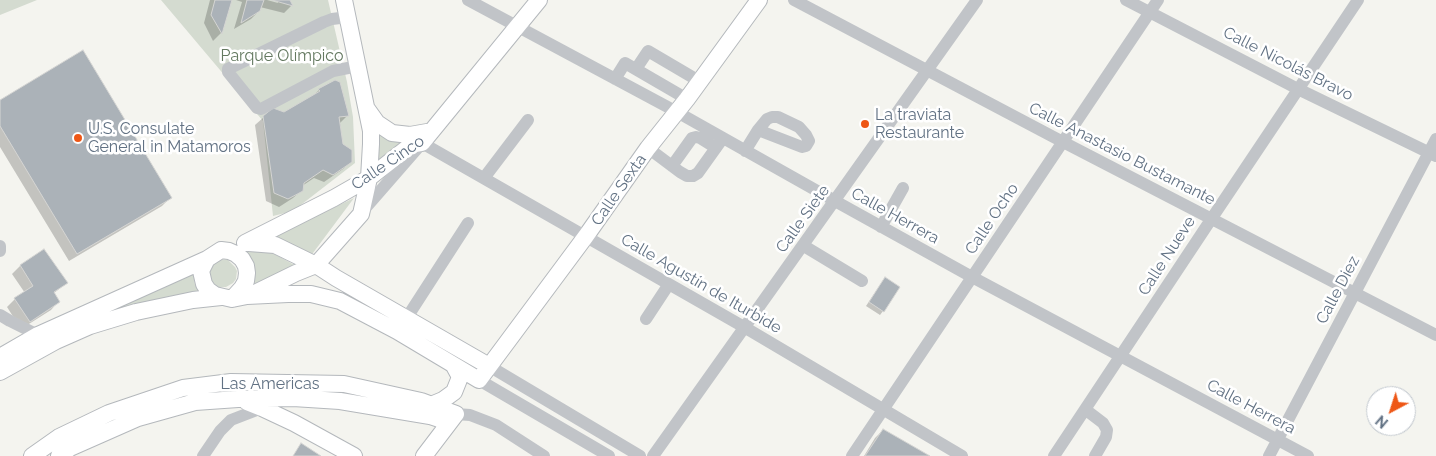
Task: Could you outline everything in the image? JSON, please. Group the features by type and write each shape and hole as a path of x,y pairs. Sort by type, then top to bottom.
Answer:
{"main road":[{"path":"214,254 201,271 204,284 215,295 234,297 316,265 361,214 370,178 371,144 367,108 344,0"},
{"name":"Calle Cinco","path":"245,243 370,178 422,137 518,27 539,0"},
{"name":"Calle Sexta","path":"479,380 586,236 648,148 687,99 759,0"},
{"path":"367,108 371,116 392,133 422,137"},
{"path":"0,358 42,341 214,254 245,243 268,243 276,245 316,265 401,325 454,366 479,380"},
{"path":"328,253 336,278"},
{"path":"214,254 236,254 246,266 246,281 234,297"},
{"path":"0,372 42,341 136,312 193,300 288,294 311,294 340,300 401,325 489,366"},
{"path":"431,405 443,400 454,392 460,377 454,366"},
{"name":"Las Americas","path":"32,456 59,437 109,413 183,388 231,382 344,384 421,401 431,405 452,419"},
{"path":"340,401 344,384"},
{"path":"238,399 294,423 354,456"},
{"name":"Las Americas","path":"59,456 70,448 138,418 195,402 238,399 340,401 439,419 452,419"},
{"path":"294,423 291,414 298,404 306,399"},
{"path":"424,456 452,419"}],"street":[{"name":"Calle Herrera","path":"468,0 677,112 720,143 745,150 972,277 1308,456"},
{"name":"Calle Anastasio Bustamante","path":"794,0 1436,335"},
{"name":"Calle Siete","path":"653,456 977,0"},
{"name":"Calle Nicolás Bravo","path":"1126,0 1298,89 1432,155"},
{"name":"Calle Ocho","path":"852,456 1158,0"},
{"name":"Calle Nueve","path":"1054,456 1358,0"},
{"path":"348,17 324,22 228,69 229,75 257,108 260,109 333,72 358,66"},
{"path":"636,69 648,51 699,81"},
{"path":"615,79 625,63 687,99"},
{"path":"484,178 528,120"},
{"path":"745,150 758,130"},
{"path":"361,214 422,137"},
{"name":"Calle Agustín de Iturbide","path":"422,137 484,178 744,327 962,456"},
{"path":"648,148 672,166 687,176 693,176 698,173 720,143 696,137 692,138 672,166"},
{"name":"Calle Diez","path":"1269,456 1354,292 1432,155 1436,139"},
{"path":"881,227 904,188"},
{"path":"401,325 468,223"},
{"path":"0,246 0,251"},
{"path":"804,246 862,281"},
{"path":"646,320 669,284"},
{"path":"0,315 42,341"},
{"path":"489,366 640,456"},
{"path":"479,380 609,456"},
{"path":"203,456 220,431 231,420 262,408"},
{"path":"1086,410 1103,423 1107,430 1106,437 1095,456"},
{"path":"452,419 470,415 496,425 544,456"},
{"path":"577,437 584,423"}],"green space":[{"path":"0,0 37,0 0,15"},
{"name":"Parque Olímpico","path":"161,0 328,0 353,117 355,163 293,211 273,216 263,121"},
{"path":"376,130 407,143 374,169"},
{"path":"354,198 310,257 268,239"},
{"path":"250,250 269,251 298,267 257,283 250,283 241,252"},
{"path":"219,259 228,260 237,271 236,279 226,287 218,287 211,283 208,269"},
{"path":"193,271 195,285 200,290 99,313"}],"building":[{"path":"215,0 232,0 222,34 211,15"},
{"path":"247,0 264,0 260,11 241,23"},
{"path":"272,0 290,0 293,6"},
{"path":"83,50 172,198 77,254 0,126 0,100"},
{"path":"335,80 340,82 349,116 339,117 343,144 352,150 352,162 333,175 323,170 304,183 303,191 288,199 274,193 263,116 273,108 284,112"},
{"path":"44,249 68,283 54,292 60,302 30,322 14,298 33,286 20,265"},
{"path":"885,277 900,287 884,312 869,302"},
{"path":"883,429 930,456 865,456"},
{"path":"301,443 321,456 293,456"}],"place":[{"name":"La traviata Restaurante","path":"865,124"},
{"name":"U.S. Consulate General in Matamoros","path":"78,138"}]}
